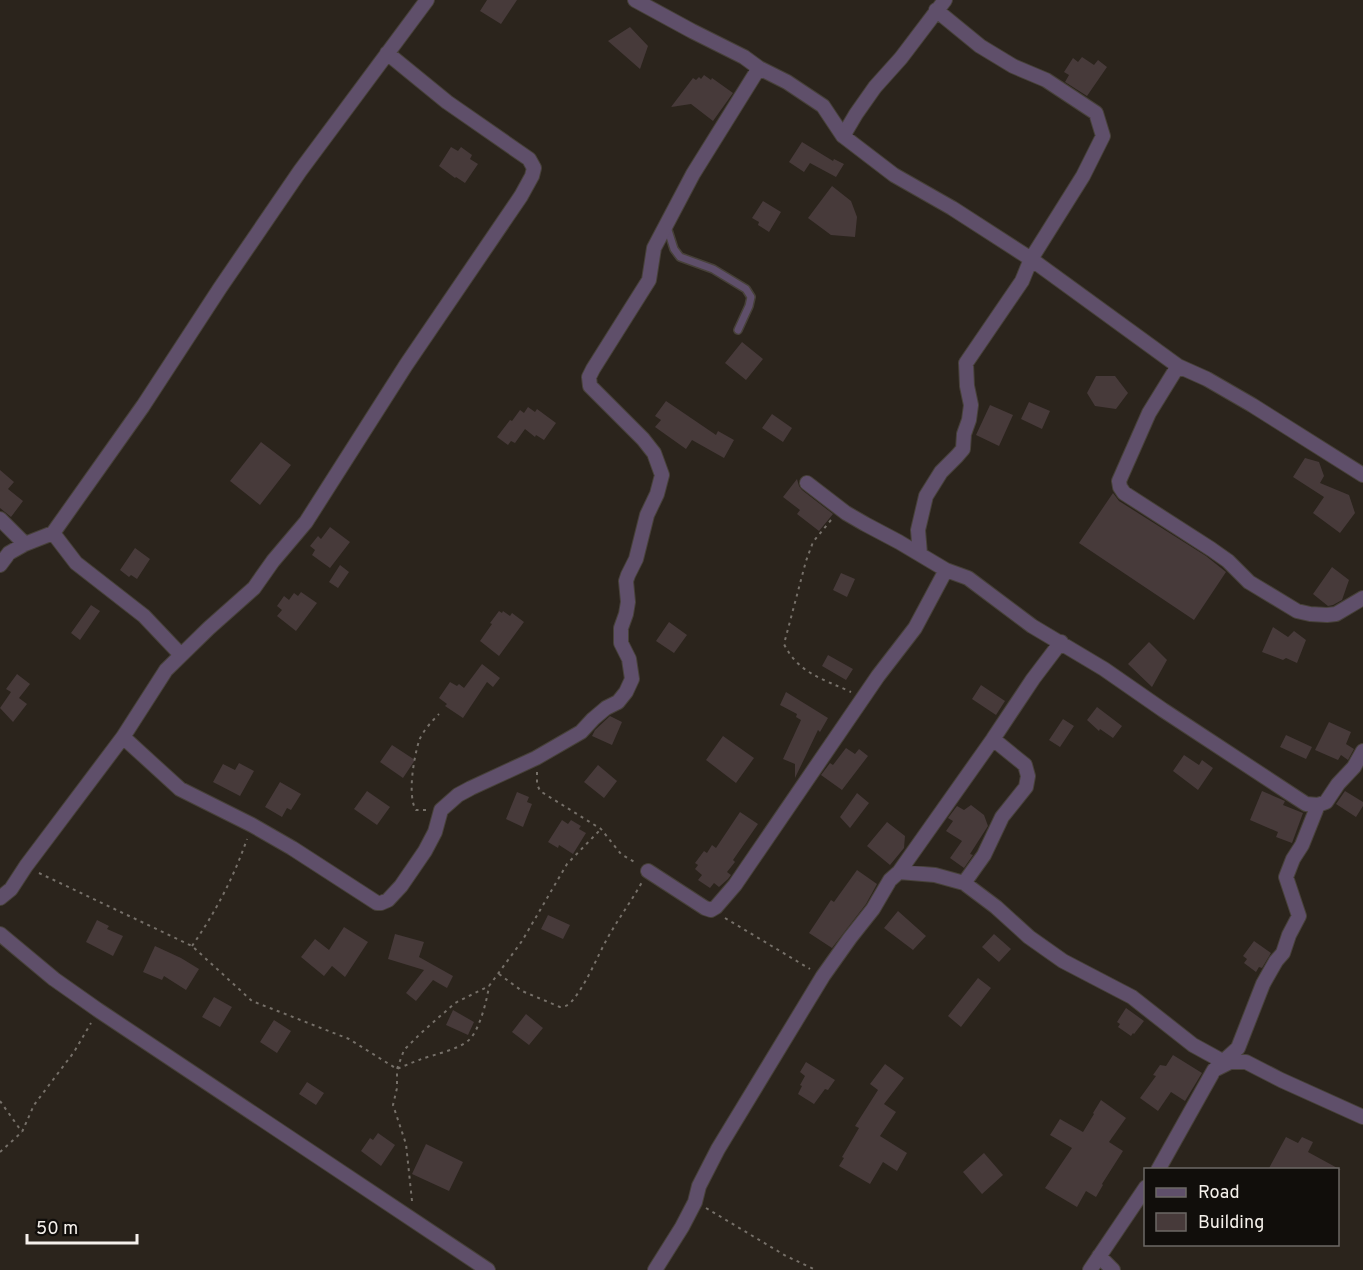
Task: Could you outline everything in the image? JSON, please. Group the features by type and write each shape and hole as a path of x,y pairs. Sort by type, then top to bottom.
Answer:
{"street":[{"path":"0,565 9,553 53,533 143,406 300,171 427,0"},
{"path":"634,0 787,82 823,106 843,136 894,176 952,208 1031,259 1178,366 1207,379 1252,405 1363,475"},
{"path":"843,136 856,114 940,5 980,46 1013,66 1046,80 1096,113 1103,136 1083,176 1031,259 1022,281 966,363 971,405 963,449 941,472 926,496 918,530 920,555"},
{"path":"0,898 11,890 26,866 123,737 166,670 208,628 254,588 306,522 406,365 532,176 534,168 529,159 447,102 387,53"},
{"path":"123,737 180,789 252,825 377,903 381,903 388,900 401,886 435,832 441,810 458,795 536,758 581,732 592,719 618,702 632,679 629,659 621,644 621,628 628,602 626,581 636,559 647,515 657,494 662,475 654,453 590,386 589,377 649,280 654,248 693,174 759,68"},
{"path":"1178,366 1149,413 1119,481 1124,493 1228,561 1249,582 1297,611 1310,614 1336,614 1363,598"},
{"path":"807,483 865,524 946,570 968,578 1032,626 1104,669 1306,804 1318,805 1326,802 1338,783 1354,767 1363,751"},
{"path":"0,519 25,544"},
{"path":"53,533 76,563 144,616 181,655"},
{"path":"648,871 705,908 711,910 716,907 735,885 863,698 915,628 946,570"},
{"path":"655,1270 682,1227 718,1149 823,976 873,909 891,880 899,873 1061,642"},
{"path":"964,883 984,855 1002,817 1026,787 1028,776 1025,765 993,739"},
{"path":"1159,1168 1219,1066 1238,1048 1263,984 1283,953 1299,916 1286,877 1318,805"},
{"path":"899,873 935,875 964,883 996,907 1029,937 1064,961 1132,997 1219,1066"},
{"path":"0,934 54,979 98,1010 488,1270"},
{"path":"1219,1066 1230,1062 1246,1062 1363,1117"},
{"path":"1090,1270 1144,1190"},
{"path":"1099,1256 1113,1270"}],"lane":[{"path":"666,224 674,249 680,257 712,269 746,289 751,297 738,330"}],"path":[{"path":"840,508 813,542 784,644 789,654 803,669 863,698"},
{"path":"439,714 420,739 412,782 412,799 416,810 441,810"},
{"path":"499,974 522,991 564,1007 571,1002 588,977 616,922 634,897 648,871 621,854 601,828 540,791 537,784 536,758"},
{"path":"192,946 207,924 238,864 252,825"},
{"path":"414,1220 406,1144 393,1105 397,1088 397,1069 404,1050 455,1003 489,986 522,941 567,864 601,828"},
{"path":"26,866 192,946 252,1001 349,1040 397,1069"},
{"path":"711,910 823,976"},
{"path":"397,1069 461,1045 471,1038 486,1003 489,986"},
{"path":"0,1152 22,1132 34,1105 74,1052 98,1010"},
{"path":"0,1101 22,1132"},
{"path":"695,1202 786,1256 816,1270"}],"building":[{"path":"487,0 517,0 501,24 480,11"},
{"path":"630,27 648,46 640,69 608,41"},
{"path":"1082,57 1094,65 1098,60 1107,67 1087,96 1065,82 1069,75 1064,72 1073,58 1078,62"},
{"path":"704,75 733,93 713,121 691,104 671,107 693,78 701,79"},
{"path":"802,142 833,161 834,159 844,164 836,177 810,163 804,172 789,162"},
{"path":"451,147 458,151 461,147 472,155 470,159 478,164 465,183 439,166"},
{"path":"832,186 851,201 857,217 855,237 831,235 808,218"},
{"path":"763,201 781,212 769,232 752,218"},
{"path":"742,342 763,359 746,380 725,363"},
{"path":"1096,376 1115,376 1128,393 1116,409 1095,406 1087,393"},
{"path":"666,401 716,435 718,431 734,440 724,458 692,440 686,449 655,427 661,420 655,416"},
{"path":"1029,402 1050,411 1042,429 1021,419"},
{"path":"990,405 1013,415 999,446 976,435"},
{"path":"528,407 535,412 537,409 556,423 544,440 536,435 535,437 525,429 515,443 511,441 508,445 497,437 520,410 524,413"},
{"path":"772,414 792,428 783,442 762,428"},
{"path":"261,442 291,465 260,505 230,481"},
{"path":"1305,458 1319,462 1324,476 1320,483 1349,495 1355,513 1340,533 1313,513 1324,497 1293,477"},
{"path":"0,470 14,482 8,489 23,501 11,517 0,508"},
{"path":"797,479 802,490 833,514 819,531 797,514 800,510 783,497"},
{"path":"1113,493 1119,501 1206,556 1226,572 1194,620 1079,543"},
{"path":"330,527 350,542 330,568 312,555 315,550 310,546 318,536 321,539"},
{"path":"135,548 150,559 137,579 131,575 129,577 120,570"},
{"path":"340,565 349,572 338,588 329,582"},
{"path":"1332,567 1349,580 1342,600 1328,606 1313,594"},
{"path":"841,573 855,579 847,597 833,590"},
{"path":"301,592 317,603 296,631 277,616 282,610 277,606 284,596 289,600 294,593 298,596"},
{"path":"91,605 100,611 80,640 71,633"},
{"path":"499,611 510,616 512,613 524,622 499,656 480,641"},
{"path":"669,622 687,635 674,653 656,641"},
{"path":"1273,627 1288,637 1294,631 1306,640 1297,663 1262,652"},
{"path":"1149,642 1167,660 1152,687 1128,664"},
{"path":"828,655 853,669 846,680 822,666"},
{"path":"482,664 500,678 493,687 487,682 463,718 445,706 447,704 439,698 450,682 464,688"},
{"path":"17,674 30,684 19,698 27,704 13,722 0,708 11,692 6,689"},
{"path":"981,685 1005,701 996,715 972,699"},
{"path":"786,692 828,718 820,732 818,730 795,778 795,764 783,759 801,720 796,717 797,714 780,705"},
{"path":"1097,707 1122,726 1113,738 1100,729 1099,731 1087,720"},
{"path":"610,716 622,722 612,745 592,736"},
{"path":"1063,719 1074,726 1060,747 1049,740"},
{"path":"1329,722 1351,732 1346,744 1354,749 1348,760 1341,755 1338,760 1315,750"},
{"path":"1286,735 1312,747 1306,759 1280,747"},
{"path":"723,736 754,758 736,783 706,760"},
{"path":"392,745 415,760 403,778 380,762"},
{"path":"846,748 855,754 859,749 868,756 842,790 821,775 830,763 833,765"},
{"path":"1184,755 1199,765 1202,760 1213,768 1198,790 1173,771"},
{"path":"239,763 254,771 240,796 213,782 223,764 235,770"},
{"path":"598,765 617,781 604,798 584,782"},
{"path":"280,782 301,794 291,810 287,808 282,817 265,807"},
{"path":"367,791 390,807 377,825 354,809"},
{"path":"1262,791 1285,801 1283,805 1303,813 1292,843 1276,837 1278,832 1250,820"},
{"path":"1345,791 1363,802 1356,817 1336,804"},
{"path":"517,792 529,797 527,802 532,804 523,827 506,819"},
{"path":"857,793 869,803 850,828 840,817"},
{"path":"971,805 984,815 988,826 964,868 950,858 962,841 946,831 953,821 948,818 957,806 964,810"},
{"path":"740,812 758,824 733,860 735,862 727,872 731,875 728,879 719,887 714,883 710,888 698,880 702,875 695,869 698,865 695,863 704,851 707,853 712,845 716,848"},
{"path":"562,820 568,824 571,820 581,826 579,829 586,833 573,854 559,845 558,848 548,842"},
{"path":"887,822 905,836 904,848 890,865 867,846"},
{"path":"857,870 877,884 866,904 832,948 809,933 831,900 834,902"},
{"path":"898,911 926,936 913,950 884,928"},
{"path":"548,915 570,925 563,939 541,929"},
{"path":"97,920 109,926 107,929 123,936 113,956 86,942"},
{"path":"344,927 368,942 345,977 332,966 324,976 301,957 315,939 329,950"},
{"path":"395,934 424,942 419,957 453,976 447,988 433,980 416,1001 406,993 424,970 388,959"},
{"path":"994,934 1011,949 999,962 982,947"},
{"path":"1254,941 1271,953 1262,968 1259,967 1256,972 1244,963 1247,959 1243,956"},
{"path":"155,946 199,969 186,990 164,976 162,980 143,972"},
{"path":"978,978 991,988 961,1027 948,1016"},
{"path":"214,997 232,1007 220,1027 202,1017"},
{"path":"1126,1008 1144,1021 1131,1036 1118,1027 1120,1024 1117,1022"},
{"path":"453,1010 474,1022 468,1035 446,1025"},
{"path":"526,1014 543,1028 529,1045 512,1032"},
{"path":"274,1020 291,1031 277,1053 260,1042"},
{"path":"1173,1055 1202,1073 1185,1101 1171,1092 1158,1111 1140,1098 1156,1076 1153,1075 1160,1065 1166,1066"},
{"path":"806,1062 835,1080 814,1104 798,1094 805,1076 800,1072"},
{"path":"885,1064 904,1078 884,1104 896,1112 880,1136 907,1153 897,1171 883,1162 870,1184 839,1166 859,1128 855,1126 878,1090 870,1084"},
{"path":"307,1082 324,1093 316,1105 299,1094"},
{"path":"1101,1100 1126,1118 1109,1142 1123,1151 1096,1197 1086,1191 1077,1207 1045,1188 1072,1148 1050,1135 1060,1119 1083,1132"},
{"path":"378,1133 395,1145 381,1166 361,1151 370,1138 373,1140"},
{"path":"1286,1137 1298,1143 1302,1137 1313,1142 1308,1152 1337,1168 1269,1168"},
{"path":"426,1144 463,1162 449,1191 412,1174"},
{"path":"984,1153 1003,1175 982,1194 963,1172"}]}
